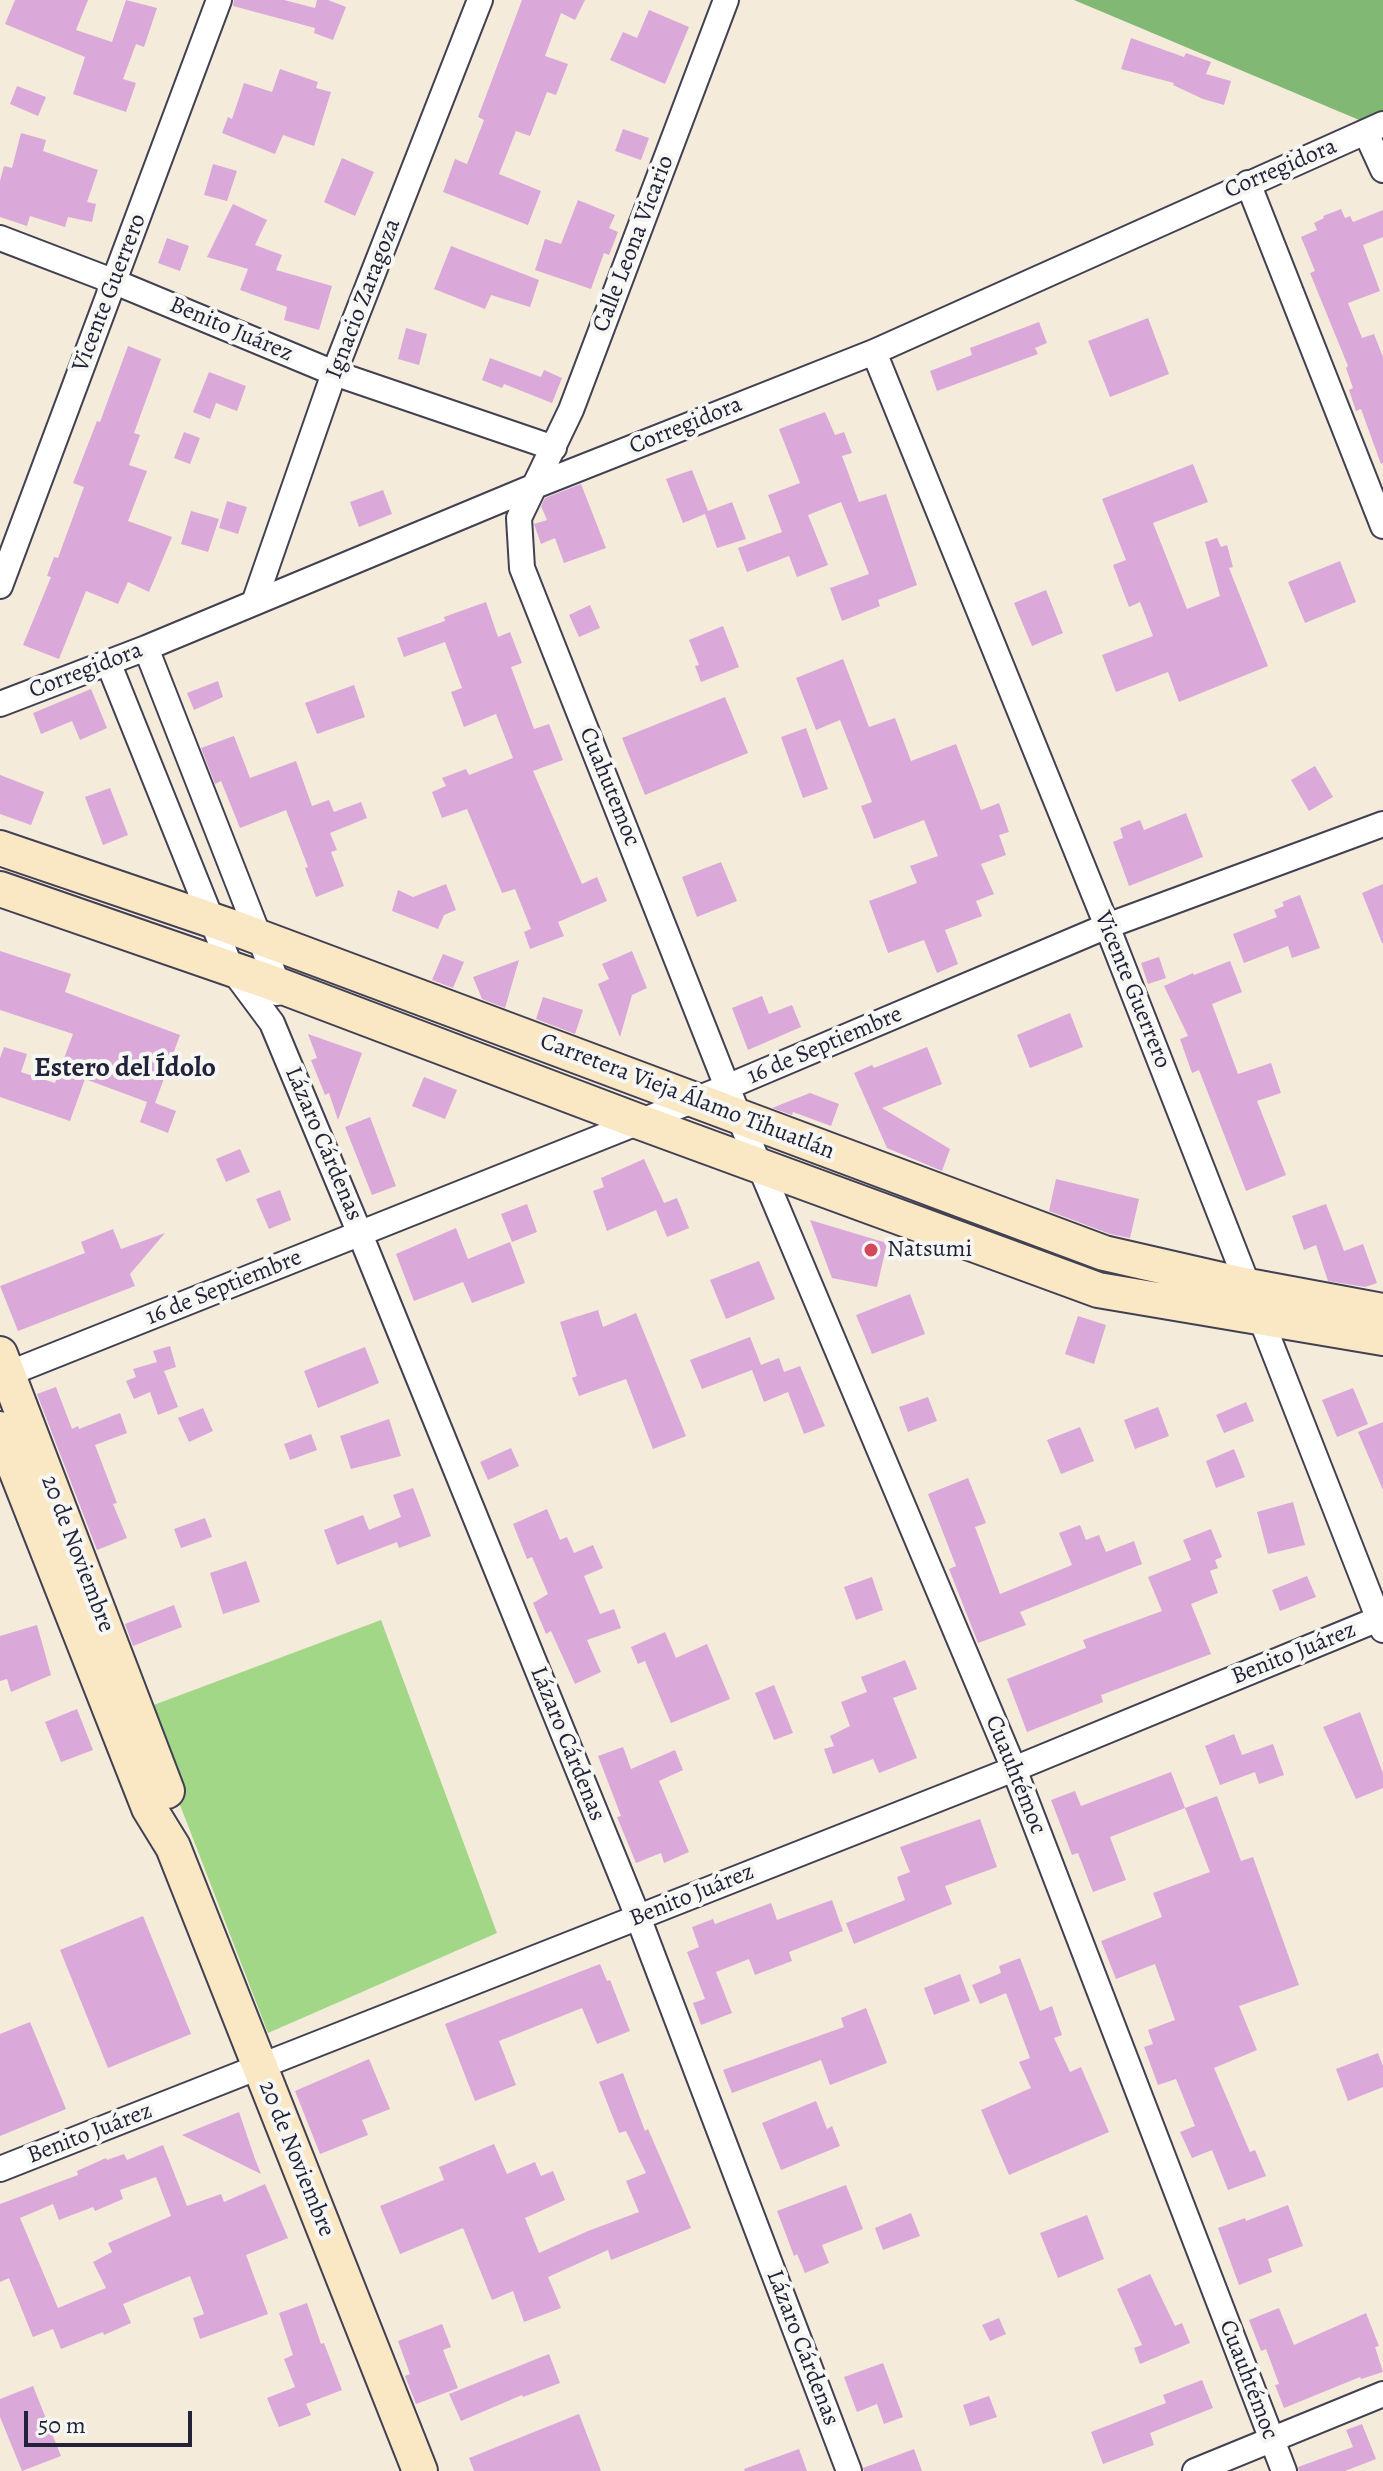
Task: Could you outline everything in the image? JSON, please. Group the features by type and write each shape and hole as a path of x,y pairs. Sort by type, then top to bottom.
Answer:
{"main road":[{"name":"Carretera Vieja Álamo Tihuatlán","path":"0,848 260,937 694,1099 733,1102 1104,1253 1248,1286 1383,1311"},
{"name":"Carretera Vieja Álamo Tihuatlán","path":"0,889 278,985 1098,1290 1383,1338"},
{"name":"20 de Noviembre","path":"3,1369 172,1804 173,1847"},
{"name":"20 de Noviembre","path":"0,1429 149,1808 173,1847 420,2471"}],"street":[{"name":"Vicente Guerrero","path":"0,586 219,0"},
{"name":"Ignacio Zaragoza","path":"255,600 334,373 480,0"},
{"name":"Calle Leona Vicario","path":"535,486 571,410 726,0"},
{"path":"1375,128 1383,170"},
{"name":"Corregidora","path":"0,704 146,648 255,600 535,486 874,352 1375,128"},
{"path":"1248,183 1383,526"},
{"name":"Benito Juárez","path":"0,238 334,373 554,448"},
{"name":"Vicente Guerrero","path":"874,352 1107,926 1382,1622"},
{"name":"Cuahutemoc","path":"535,486 519,518 522,568 733,1102"},
{"path":"146,648 278,985 272,1023"},
{"name":"Lázaro Cárdenas","path":"108,662 231,968 272,1023 360,1234 638,1917 849,2471"},
{"name":"16 de Septiembre","path":"733,1102 1107,926 1383,824"},
{"name":"16 de Septiembre","path":"3,1369 360,1234 694,1099"},
{"name":"Cuauhtémoc","path":"733,1102 1014,1769 1284,2471"},
{"name":"Benito Juárez","path":"0,2169 1382,1622"},
{"path":"1195,2471 1383,2394"}],"green space":[{"path":"1074,0 1383,0 1383,130"},
{"path":"381,1620 497,1933 268,2033 143,1709"}],"building":[{"path":"15,0 88,0 76,30 112,42 126,0 157,8 144,47 136,44 123,79 136,83 126,112 73,94 85,57 5,24"},
{"path":"234,0 284,0 315,8 317,0 328,0 346,7 333,40 314,33 315,28 233,6"},
{"path":"522,0 585,0 575,20 561,13 545,56 568,64 556,95 547,92 530,136 516,131 499,174 541,191 528,225 443,192 455,159 467,164 484,120 478,117"},
{"path":"649,10 689,27 665,84 610,60 623,32 637,38"},
{"path":"1131,38 1184,57 1186,53 1211,62 1206,74 1231,81 1224,105 1203,99 1174,83 1121,69"},
{"path":"280,69 318,82 316,88 331,92 314,146 283,135 275,154 222,133 228,117 232,119 244,83 272,92"},
{"path":"17,86 46,97 38,116 10,104"},
{"path":"623,129 649,138 641,160 615,151"},
{"path":"21,133 46,140 43,151 98,170 87,202 96,204 92,222 68,217 65,227 30,216 27,226 0,217 0,181 4,166 12,168"},
{"path":"342,158 374,172 355,216 324,202"},
{"path":"213,164 237,171 227,201 204,195"},
{"path":"578,200 615,215 609,228 618,232 609,255 604,253 591,289 535,270 545,239 561,244"},
{"path":"233,204 267,220 255,245 282,255 276,270 332,286 319,330 284,320 287,307 240,290 248,269 207,257"},
{"path":"1341,209 1345,218 1350,216 1353,222 1383,210 1383,237 1363,245 1380,291 1348,303 1362,338 1374,334 1383,357 1381,464 1361,409 1356,411 1349,390 1353,388 1348,366 1310,273 1315,271 1301,237 1317,230 1314,223 1323,216"},
{"path":"167,238 189,246 180,271 158,263"},
{"path":"451,246 539,280 530,307 491,295 485,309 434,289"},
{"path":"1148,318 1169,374 1110,397 1088,341"},
{"path":"1039,322 1047,343 1035,348 1038,354 937,391 930,371 972,355 970,348"},
{"path":"406,328 427,334 419,365 398,359"},
{"path":"128,346 161,359 134,433 140,435 129,465 147,471 128,521 172,537 149,592 128,582 118,604 86,591 59,659 23,645 51,577 47,576 54,557 58,558 84,487 73,483"},
{"path":"490,358 541,377 544,370 562,378 552,403 504,384 502,388 482,380"},
{"path":"209,372 246,386 237,411 216,403 210,419 193,412"},
{"path":"825,412 835,435 844,432 852,453 842,456 859,502 886,494 917,585 878,600 880,606 842,621 830,588 869,574 841,502 808,515 828,565 797,577 789,556 747,572 738,548 782,532 768,495 800,483 779,429"},
{"path":"184,432 200,438 190,464 174,458"},
{"path":"1193,464 1208,502 1153,523 1187,609 1220,596 1205,542 1217,538 1221,547 1227,545 1233,567 1229,568 1268,666 1179,702 1168,672 1116,692 1102,655 1153,636 1140,602 1129,607 1113,565 1126,560 1102,499"},
{"path":"692,470 708,511 732,502 746,539 717,548 705,514 683,523 666,479"},
{"path":"581,484 606,548 564,563 555,538 541,544 534,524 547,520 541,506 545,498"},
{"path":"383,490 392,514 359,527 350,502"},
{"path":"227,501 247,507 238,534 219,528"},
{"path":"191,511 219,519 208,552 181,544"},
{"path":"1340,561 1356,602 1305,623 1288,582"},
{"path":"1046,590 1063,633 1032,646 1014,603"},
{"path":"486,602 498,637 510,632 522,663 511,667 534,729 549,724 563,760 533,771 582,884 597,877 607,901 558,922 564,936 530,949 524,932 531,929 515,889 502,893 467,809 442,818 432,792 446,786 442,778 466,769 469,775 513,758 496,714 464,727 451,692 462,688 445,642 404,657 397,638"},
{"path":"590,605 600,628 579,637 569,615"},
{"path":"723,626 739,667 701,682 695,666 699,665 689,640"},
{"path":"843,659 869,727 895,718 911,761 956,744 981,810 999,803 1009,832 999,835 1006,855 981,864 994,894 976,901 982,916 945,930 958,964 937,973 924,940 888,953 869,901 917,883 910,866 938,856 924,820 874,839 861,806 872,802 840,720 816,730 796,678"},
{"path":"218,681 223,697 194,710 187,693"},
{"path":"354,685 365,717 317,734 305,703"},
{"path":"91,689 107,728 80,740 72,721 41,734 33,713"},
{"path":"725,697 748,753 645,795 622,738"},
{"path":"806,728 828,789 803,798 781,737"},
{"path":"234,736 250,778 296,761 312,806 329,800 334,812 361,802 367,818 330,833 337,850 331,852 344,886 316,897 286,810 240,828 221,781 215,784 201,748"},
{"path":"1315,766 1333,797 1309,811 1291,780"},
{"path":"0,775 44,792 31,825 0,814"},
{"path":"110,788 128,835 103,845 85,797"},
{"path":"1186,813 1203,857 1129,886 1113,842 1123,838 1120,828 1140,820 1144,830"},
{"path":"721,862 737,901 697,917 682,877"},
{"path":"446,884 456,910 444,915 438,929 392,911 398,890 413,897"},
{"path":"1383,884 1383,943 1382,943 1362,893"},
{"path":"1300,895 1320,948 1292,958 1288,946 1244,963 1233,934 1277,917 1274,910 1284,906 1282,902"},
{"path":"0,951 71,974 65,992 180,1035 155,1103 176,1111 168,1133 140,1122 147,1102 85,1079 70,1121 0,1097 0,1058 4,1047 27,1054 21,1072 55,1083 73,1034 0,1010"},
{"path":"632,951 647,988 632,995 620,1037 598,984 609,979 602,964"},
{"path":"443,954 464,962 453,988 432,980"},
{"path":"1159,957 1166,978 1148,984 1141,963"},
{"path":"519,960 505,1008 482,999 473,977"},
{"path":"1230,961 1242,992 1212,1004 1238,1074 1271,1063 1281,1093 1257,1101 1286,1175 1246,1191 1199,1070 1192,1073 1180,1039 1188,1036 1164,986"},
{"path":"762,996 769,1014 792,1005 801,1027 748,1050 732,1008"},
{"path":"543,997 583,1010 575,1034 536,1019"},
{"path":"1070,1013 1083,1047 1030,1068 1017,1035"},
{"path":"308,1034 362,1053 338,1120 329,1093 325,1095 311,1060 317,1058"},
{"path":"927,1047 942,1084 882,1108 950,1149 942,1171 887,1148 854,1073"},
{"path":"424,1077 457,1090 445,1119 412,1106"},
{"path":"810,1093 839,1104 831,1126 772,1108"},
{"path":"370,1117 396,1186 372,1195 345,1127"},
{"path":"240,1149 250,1172 226,1182 216,1159"},
{"path":"644,1159 664,1203 677,1198 689,1228 667,1237 656,1210 607,1231 593,1191 604,1187 601,1178"},
{"path":"1056,1179 1139,1199 1130,1238 1110,1234 1049,1211"},
{"path":"280,1190 291,1220 269,1229 256,1199"},
{"path":"527,1204 537,1232 512,1242 501,1214"},
{"path":"1326,1204 1344,1251 1363,1244 1377,1283 1365,1287 1328,1281 1316,1245 1304,1250 1292,1216"},
{"path":"810,1220 887,1243 877,1287 832,1278"},
{"path":"456,1228 468,1259 510,1242 525,1283 472,1303 463,1282 414,1301 396,1254"},
{"path":"113,1229 121,1249 165,1233 130,1274 135,1286 18,1331 0,1286 85,1253 81,1242"},
{"path":"759,1261 775,1299 726,1319 710,1280"},
{"path":"910,1294 925,1334 872,1354 856,1315"},
{"path":"598,1310 603,1327 636,1313 686,1436 653,1449 626,1379 579,1396 572,1378 577,1376 560,1322"},
{"path":"1078,1316 1106,1325 1094,1364 1065,1354"},
{"path":"750,1337 761,1365 779,1358 784,1372 800,1366 825,1426 804,1434 788,1392 764,1402 752,1370 702,1389 690,1360"},
{"path":"170,1346 176,1367 164,1371 178,1407 158,1415 150,1392 134,1399 126,1381 136,1377 133,1369 157,1362 153,1351"},
{"path":"365,1347 379,1383 318,1408 304,1371"},
{"path":"56,1387 72,1429 120,1413 127,1433 95,1445 127,1538 97,1550 37,1394"},
{"path":"1353,1388 1368,1424 1337,1437 1322,1400"},
{"path":"928,1397 937,1421 908,1432 899,1407"},
{"path":"1246,1402 1254,1421 1224,1433 1216,1415"},
{"path":"1158,1407 1169,1436 1135,1449 1124,1420"},
{"path":"203,1408 213,1431 189,1442 178,1418"},
{"path":"389,1419 401,1456 351,1469 340,1436"},
{"path":"1383,1422 1383,1490 1358,1432"},
{"path":"1080,1427 1094,1461 1061,1474 1047,1440"},
{"path":"311,1434 317,1450 290,1460 284,1444"},
{"path":"511,1448 519,1466 488,1480 480,1462"},
{"path":"1234,1449 1245,1477 1216,1488 1206,1461"},
{"path":"968,1478 986,1523 975,1527 1000,1594 1072,1565 1059,1533 1080,1525 1086,1540 1099,1535 1106,1552 1134,1541 1142,1564 1020,1612 1026,1625 978,1643 949,1569 956,1566 928,1494"},
{"path":"413,1488 431,1536 399,1548 397,1542 337,1565 324,1530 363,1515 369,1530 401,1517 393,1495"},
{"path":"1293,1502 1305,1545 1268,1554 1257,1512"},
{"path":"547,1509 560,1540 567,1537 574,1553 593,1545 603,1568 584,1576 600,1614 614,1609 621,1628 587,1640 601,1672 575,1684 551,1631 546,1634 533,1603 548,1594 532,1557 527,1559 513,1524"},
{"path":"205,1518 212,1537 181,1548 174,1529"},
{"path":"1211,1529 1222,1557 1215,1560 1218,1568 1210,1571 1218,1593 1191,1604 1211,1654 1101,1695 1103,1702 1027,1732 1007,1679 1086,1648 1083,1640 1162,1611 1148,1577 1191,1560 1183,1540"},
{"path":"246,1561 260,1602 223,1614 210,1573"},
{"path":"1307,1576 1316,1597 1280,1611 1272,1590"},
{"path":"872,1577 883,1610 856,1620 844,1587"},
{"path":"174,1605 182,1627 133,1646 125,1624"},
{"path":"37,1625 51,1675 11,1692 7,1679 0,1681 0,1636"},
{"path":"665,1632 676,1658 707,1644 730,1699 671,1723 645,1661 638,1664 631,1647"},
{"path":"905,1660 917,1689 893,1698 917,1758 879,1773 873,1759 833,1774 824,1749 834,1746 830,1736 850,1726 841,1702 867,1692 861,1677"},
{"path":"774,1685 793,1733 774,1740 755,1693"},
{"path":"77,1709 93,1750 61,1762 45,1722"},
{"path":"1360,1712 1383,1773 1383,1788 1356,1799 1323,1727"},
{"path":"1234,1734 1242,1755 1273,1744 1284,1775 1259,1784 1255,1772 1220,1785 1205,1746"},
{"path":"623,1747 631,1769 675,1750 683,1770 659,1781 689,1852 664,1863 661,1853 636,1863 617,1817 621,1816 598,1756"},
{"path":"1171,1772 1185,1808 1110,1837 1126,1880 1093,1892 1078,1853 1072,1855 1051,1800 1075,1791 1081,1806"},
{"path":"1217,1796 1241,1861 1253,1857 1299,1985 1239,2006 1257,2050 1214,2068 1250,2152 1255,2150 1266,2176 1228,2190 1212,2150 1192,2158 1180,2132 1195,2126 1176,2079 1158,2085 1144,2047 1153,2044 1148,2030 1175,2020 1155,1964 1116,1979 1101,1941 1162,1917 1153,1893 1210,1872 1185,1808"},
{"path":"980,1819 997,1867 945,1886 952,1904 854,1944 846,1923 905,1900 897,1877 910,1872 900,1847"},
{"path":"832,1900 843,1931 789,1952 792,1961 755,1975 749,1959 716,1972 732,2013 701,2025 693,2003 705,1999 687,1952 699,1947 692,1927 713,1919 715,1924 771,1903 777,1920"},
{"path":"143,1916 191,2034 108,2068 60,1950"},
{"path":"1020,1958 1040,2011 1052,2006 1062,2035 1054,2038 1070,2072 1081,2067 1109,2132 1009,2175 981,2110 1031,2088 1019,2062 1030,2058 1006,1993 980,2004 972,1985 1001,1973 999,1966"},
{"path":"600,1964 607,1981 610,1980 630,2031 597,2044 582,2008 499,2041 516,2085 475,2101 445,2024"},
{"path":"960,1974 970,2001 934,2015 924,1988"},
{"path":"866,2008 887,2063 830,2085 821,2060 732,2093 723,2070 844,2027 841,2018"},
{"path":"30,2022 66,2109 0,2136 0,2034"},
{"path":"1378,2053 1383,2066 1383,2087 1348,2101 1336,2069"},
{"path":"369,2059 390,2109 362,2120 368,2135 320,2154 295,2091"},
{"path":"623,2073 645,2131 648,2129 691,2228 611,2260 608,2250 548,2277 561,2308 524,2322 513,2291 492,2300 463,2228 400,2254 380,2206 444,2180 439,2167 494,2144 507,2174 535,2162 541,2176 553,2171 565,2200 525,2218 539,2253 639,2212 626,2181 646,2173 626,2131 619,2133 599,2082"},
{"path":"816,2101 827,2129 832,2126 840,2146 781,2170 762,2123"},
{"path":"239,2112 255,2159 261,2174 182,2135"},
{"path":"163,2145 187,2206 221,2194 224,2202 265,2184 288,2238 246,2255 268,2314 200,2339 193,2318 204,2314 190,2276 123,2304 131,2323 104,2335 103,2332 61,2349 53,2329 33,2337 9,2278 0,2282 0,2204 78,2175 77,2171 106,2158 124,2154 127,2160","holes":["156,2177 171,2216 108,2243 112,2252 93,2262 106,2288 58,2308 20,2218 53,2204 59,2220 93,2207 95,2211 123,2199 120,2190"]},
{"path":"846,2185 863,2229 822,2245 829,2263 805,2273 797,2254 794,2256 777,2211"},
{"path":"1288,2205 1303,2246 1268,2259 1272,2272 1239,2285 1218,2228"},
{"path":"911,2213 920,2236 883,2250 875,2228"},
{"path":"1087,2215 1104,2259 1058,2278 1040,2233"},
{"path":"1150,2274 1175,2326 1182,2323 1190,2343 1140,2364 1134,2348 1142,2345 1117,2289"},
{"path":"307,2303 342,2390 306,2404 311,2415 279,2427 267,2398 295,2387 284,2359 293,2355 279,2313"},
{"path":"1279,2308 1294,2345 1366,2313 1379,2346 1375,2347 1383,2372 1360,2377 1284,2408 1266,2349 1261,2351 1249,2320"},
{"path":"999,2318 1006,2334 990,2341 982,2325"},
{"path":"442,2324 451,2347 443,2350 458,2388 416,2404 405,2376 410,2374 398,2341"},
{"path":"549,2354 560,2383 522,2395 461,2421 449,2394"},
{"path":"883,2363 903,2417 884,2424 877,2404 857,2412 844,2377"},
{"path":"1202,2380 1213,2408 1150,2433 1154,2445 1103,2464 1091,2432 1166,2403 1163,2395"},
{"path":"33,2386 61,2456 22,2471 0,2417 0,2399"},
{"path":"989,2396 997,2417 970,2426 963,2405"},
{"path":"579,2414 601,2471 474,2471 469,2458"},
{"path":"1362,2424 1376,2459 1345,2471 1299,2471 1298,2467 1353,2447 1346,2430"},
{"path":"799,2449 807,2471 744,2469"},
{"path":"914,2449 922,2471 864,2471 863,2468"}],"place":[{"name":"Natsumi","path":"871,1250"}],"district":[{"name":"Estero del Ídolo","path":"125,1069"}]}
